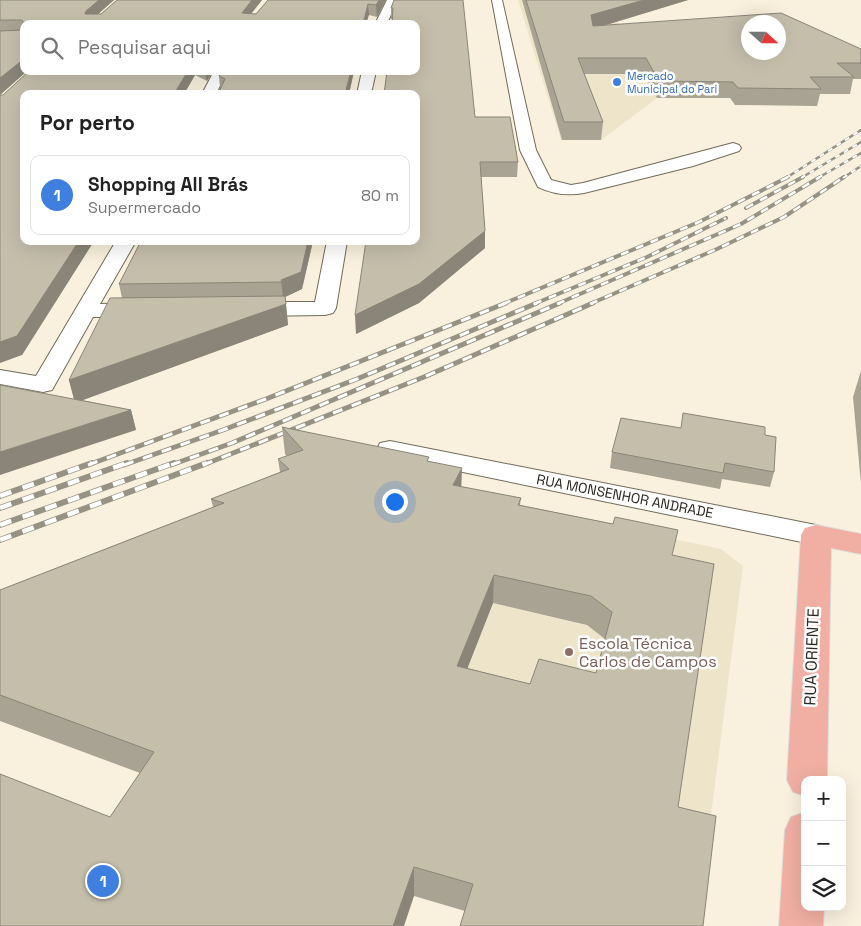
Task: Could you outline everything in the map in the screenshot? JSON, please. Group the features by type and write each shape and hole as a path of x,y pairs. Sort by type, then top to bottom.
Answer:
{"main road":[{"name":"RUA MONSENHOR ANDRADE","path":"816,535 861,544"},
{"name":"RUA ORIENTE","path":"806,776 816,535"},
{"path":"801,926 804,866"}],"street":[{"path":"383,20 392,0"},
{"path":"497,0 528,150 544,183 556,188 570,190 584,188 641,172 687,162 733,148"},
{"path":"211,90 219,75"},
{"path":"365,90 368,75"},
{"path":"0,377 43,385 124,245"},
{"path":"226,309 325,308 336,245"},
{"path":"87,311 156,310"},
{"name":"RUA MONSENHOR ANDRADE","path":"390,449 816,535"}],"shaded area":[{"name":"Mercado Municipal do Pari","path":"518,0 607,0 639,66 676,66 704,98 657,98 601,140 561,140"},
{"name":"Escola Técnica Carlos de Campos","path":"477,498 721,549 743,566 707,846 367,737"}],"building":[{"path":"0,0 99,0 85,14 101,14 117,0 252,0 242,13 256,14 268,0 379,0 376,5 368,4 364,20 0,20"},
{"path":"394,0 463,0 475,117 510,117 518,162 480,162 485,231 419,284 355,315 365,245 420,245 420,90 385,90 386,75 420,75 420,20 392,20 393,8 391,8"},
{"path":"526,0 644,0 591,15 593,26 741,16 741,60 786,60 786,15 861,49 861,63 837,63 854,77 810,77 821,89 738,88 733,82 659,81 646,58 578,58 603,122 564,122"},
{"path":"781,13 785,15 752,15"},
{"path":"20,30 20,62 0,78 0,31"},
{"path":"25,75 186,75 176,90 20,90 20,245 76,245 17,336 0,342 0,95 3,95"},
{"path":"350,75 346,90 220,90 225,79 219,76"},
{"path":"139,245 307,245 301,272 281,280 282,282 119,284"},
{"path":"285,296 286,304 69,380 110,298"},
{"path":"0,385 131,410 0,452"},
{"path":"683,413 765,427 765,435 776,437 774,472 725,463 723,473 612,452 621,418 681,428"},
{"path":"282,427 429,457 427,461 462,468 453,485 521,498 518,505 613,524 615,517 678,530 672,555 714,564 678,807 716,816 703,926 460,926 473,884 414,867 393,926 0,926 0,774 110,817 154,752 0,695 0,590 224,503 211,499 289,469 278,459 303,450","holes":["494,575 591,596 612,612 596,673 539,659 530,684 457,666"]}],"railway":[{"path":"786,178 861,130"},
{"path":"801,178 861,142"},
{"path":"818,178 861,153"},
{"path":"843,178 861,166"},
{"path":"503,304 699,222 788,177"},
{"path":"746,208 803,177"},
{"path":"557,304 741,224 820,177"},
{"path":"590,304 717,249 784,217 844,177"},
{"path":"534,304 647,257 726,218"},
{"path":"88,465 266,399 506,303"},
{"path":"124,465 357,379 537,303"},
{"path":"171,465 232,443 560,303"},
{"path":"203,465 424,377 593,303"},
{"path":"0,496 92,463"},
{"path":"0,508 127,463"},
{"path":"0,525 174,463"},
{"path":"0,540 207,463"}],"place":[{"name":"Mercado Municipal do Pari","path":"617,82"},
{"name":"Escola Técnica Carlos de Campos","path":"569,652"},
{"name":"Shopping All Brás","path":"103,881"}]}
